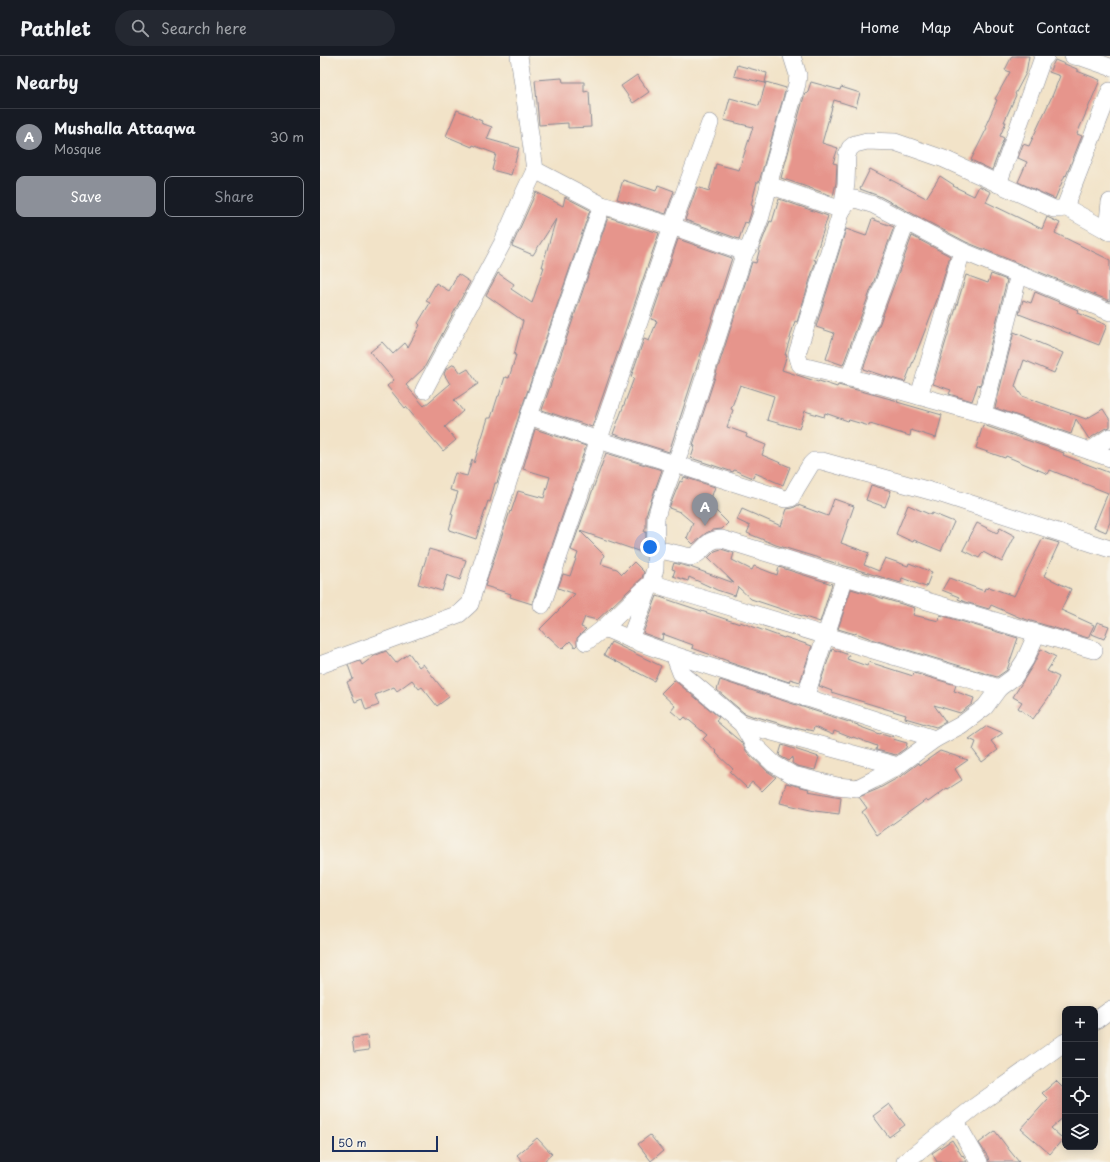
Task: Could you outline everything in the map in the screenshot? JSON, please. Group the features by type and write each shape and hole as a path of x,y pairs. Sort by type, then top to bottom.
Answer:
{"street":[{"path":"424,390 502,244 535,170 519,56"},
{"path":"630,639 655,569 656,518 659,507 682,446 745,252 750,245 761,216 797,84 798,75 792,56"},
{"path":"998,184 1042,60 1046,56"},
{"path":"1081,57 1110,68"},
{"path":"1065,207 1110,91"},
{"path":"542,605 672,226 710,123"},
{"path":"1110,202 1108,231 1065,207 1054,209 944,159 895,142 867,141 855,144 850,148 847,155 846,184 842,210 797,354 802,366 883,386 983,414 1110,458"},
{"path":"535,170 602,205 672,226 745,252"},
{"path":"769,185 842,210"},
{"path":"842,210 849,201 855,198 874,205 962,251 1110,312"},
{"path":"320,665 459,614 470,604 529,416 602,205"},
{"path":"849,378 906,222"},
{"path":"920,396 962,251"},
{"path":"983,414 1019,274"},
{"path":"529,416 598,440 785,499 791,498 811,464 814,461 822,461 941,494 1110,549"},
{"path":"1090,451 1110,437"},
{"path":"656,549 691,557 697,555 707,543 714,539 722,538 845,577 1094,650"},
{"path":"804,698 845,577"},
{"path":"586,642 604,628 651,583"},
{"path":"651,583 1000,688"},
{"path":"604,628 674,655 935,739"},
{"path":"674,655 681,673 742,724 754,745 774,764 793,775 837,786 857,788 898,766 935,739 961,725 985,707 1000,688 1014,677 1025,660 1037,633"},
{"path":"742,724 898,766"},
{"path":"1098,1018 1110,1010"},
{"path":"905,1162 973,1108 1062,1044"},
{"path":"956,1122 979,1162"}],"building":[{"path":"1012,56 1029,56 1026,73 1015,94 1016,95 1004,122 1006,122 1000,136 1004,138 992,170 971,160 987,128 985,127 997,100 995,99 1010,72 1005,70"},
{"path":"1055,60 1100,80 1077,134 1082,136 1055,199 1018,182 1027,162 1018,158 1023,144 1029,146 1060,76 1049,72"},
{"path":"737,65 767,73 765,83 734,76"},
{"path":"637,75 649,92 633,103 621,86"},
{"path":"562,78 563,82 584,82 584,92 589,91 591,127 568,128 568,123 539,125 535,80"},
{"path":"766,82 786,88 759,182 757,182 751,205 753,206 748,223 745,222 739,239 685,220 697,187 709,191 716,164 739,170 753,127 724,120 730,98 759,106"},
{"path":"811,82 840,90 841,87 860,93 856,107 834,100 822,143 838,148 833,163 837,164 836,183 833,196 781,178 805,93 807,94"},
{"path":"457,110 482,121 481,123 492,127 487,139 519,148 511,175 492,170 496,154 473,145 472,147 446,136"},
{"path":"870,169 926,198 940,176 954,185 953,186 974,196 979,186 991,192 986,202 1042,229 1047,217 1060,223 1055,233 1110,260 1110,301 966,242 879,196 860,189"},
{"path":"623,180 656,191 658,185 674,191 666,214 617,199"},
{"path":"536,192 563,206 565,197 590,210 497,483 495,483 490,502 488,501 476,539 449,530 453,515 451,514 458,492 450,490 455,473 467,476 472,459 474,463 488,418 491,418 505,377 509,378 516,355 514,355 523,321 486,295 498,273 514,284 511,289 532,303 544,267 542,267 556,219 533,255 512,246"},
{"path":"779,199 828,216 797,322 795,321 782,370 818,382 819,381 837,387 838,385 872,394 942,415 936,438 911,430 910,436 870,424 869,426 849,420 848,421 825,413 824,417 805,411 799,429 767,420 774,396 740,385 731,409 733,410 727,427 747,434 746,437 766,445 762,455 790,467 783,485 755,473 753,478 734,470 733,472 691,458 695,446 693,445 752,262 756,263 761,244 770,221 772,222"},
{"path":"608,217 659,233 592,427 542,410"},
{"path":"872,219 894,227 843,365 826,359 834,333 816,327 846,229 866,236"},
{"path":"912,236 950,256 938,297 905,382 863,369"},
{"path":"678,239 732,258 669,452 613,434 634,378 631,377 644,339 649,341 657,321 651,319"},
{"path":"458,274 470,282 424,368 406,385 424,406 450,384 444,374 446,369 454,364 461,373 468,369 478,384 454,400 463,411 445,427 456,440 443,451 387,386 394,380 370,352 382,342 393,354 405,343 408,347 420,325 418,323 430,303 426,301 436,283 449,291"},
{"path":"991,274 1007,280 980,386 978,384 972,401 949,394 951,390 933,384 966,275 988,283"},
{"path":"1035,292 1078,310 1077,313 1107,325 1099,345 1019,314 1023,300 1031,303"},
{"path":"1014,332 1063,353 1054,373 1024,360 1015,386 1022,396 1086,419 1103,409 1110,420 1110,427 1104,429 1089,439 1076,419 1071,434 995,408"},
{"path":"983,425 1064,453 1063,455 1110,473 1110,522 1106,532 1094,527 1108,493 1050,470 1048,474 1006,456 1005,458 976,448"},
{"path":"535,429 586,446 532,604 510,597 511,594 485,586 518,491 544,498 550,477 523,469"},
{"path":"606,453 662,470 646,515 646,527 644,532 646,532 646,538 641,552 580,531 604,555 601,564 617,569 622,574 634,562 644,572 642,578 597,620 585,617 581,627 586,629 577,638 577,645 575,647 570,641 562,649 548,636 547,637 540,629 575,594 558,588 563,574 570,576 578,553 571,550"},
{"path":"684,477 715,487 709,504 728,523 722,529 713,530 706,533 693,544 687,538 693,523 680,512 669,508 680,481 682,482"},
{"path":"871,485 891,491 885,507 866,500"},
{"path":"834,499 854,506 841,543 869,553 864,565 879,571 885,558 908,566 909,563 932,572 926,587 902,578 901,583 776,545 747,533 750,526 737,520 742,509 781,526 787,509 798,505 828,516"},
{"path":"908,505 931,515 932,513 954,522 941,551 914,540 913,542 896,534"},
{"path":"977,523 997,533 1000,528 1015,536 1002,562 983,552 979,558 963,550"},
{"path":"1043,538 1059,543 1044,576 1071,589 1061,610 1094,625 1088,638 1021,618 991,605 989,609 965,602 958,599 959,597 942,590 949,578 984,591 985,588 988,589 989,587 1014,596"},
{"path":"429,549 466,560 460,580 447,575 442,591 418,584"},
{"path":"721,549 734,553 732,560 752,570 754,566 777,575 779,567 832,584 820,622 751,599 738,587 735,596 717,590 689,577 688,581 673,576 675,570 672,569 674,563 690,567 734,583 708,558 715,551"},
{"path":"851,589 915,608 913,615 939,621 940,615 1018,638 1007,670 997,677 874,640 856,633 838,629"},
{"path":"657,596 812,646 800,682 790,679 789,682 728,662 692,648 693,645 663,634 662,640 643,633"},
{"path":"1097,622 1109,626 1104,639 1092,634"},
{"path":"611,642 661,666 654,681 604,655"},
{"path":"832,649 849,655 847,659 867,666 869,662 913,676 914,673 956,685 954,691 974,698 972,704 960,713 934,705 946,722 936,727 905,718 906,715 831,692 832,691 819,686"},
{"path":"1041,649 1056,657 1047,671 1059,677 1051,694 1033,719 1018,708 1022,702 1013,697"},
{"path":"386,651 396,663 409,653 419,667 423,664 449,697 437,706 422,687 419,689 412,680 397,691 394,687 375,695 379,705 366,710 362,699 355,702 347,682 353,679 348,665 360,661 362,665 374,656"},
{"path":"674,680 719,717 716,721 741,742 747,752 767,771 776,777 762,791 752,782 747,788 730,772 733,769 703,739 707,735 685,717 682,720 671,711 675,706 661,693"},
{"path":"720,680 858,725 880,734 894,737 893,739 907,743 906,748 896,755 876,750 877,746 834,731 833,735 814,727 813,731 795,728 754,717 744,713 717,690"},
{"path":"987,726 1003,733 991,741 998,750 982,762 973,750 976,742 969,739"},
{"path":"782,745 819,757 815,770 797,766 792,763 793,757 789,761 780,756"},
{"path":"940,751 968,760 955,769 962,780 948,789 947,788 928,802 926,800 877,835 862,812 867,808 859,797 878,789 903,775 919,763 920,765"},
{"path":"786,783 809,789 808,791 841,797 839,814 815,811 780,803"},
{"path":"367,1036 369,1050 354,1052 352,1038"},
{"path":"1056,1081 1062,1087 1062,1119 1051,1128 1062,1138 1062,1140 1050,1154 1021,1129 1048,1099 1042,1093"},
{"path":"889,1104 905,1125 889,1137 873,1116"},
{"path":"995,1131 1019,1162 989,1162 988,1157 979,1143"},
{"path":"650,1135 663,1151 651,1161 638,1144"},
{"path":"537,1138 552,1154 543,1162 523,1162 517,1155"},
{"path":"952,1140 967,1162 937,1162 932,1153"}],"place":[{"name":"Mushalla Attaqwa","path":"705,526"}]}
